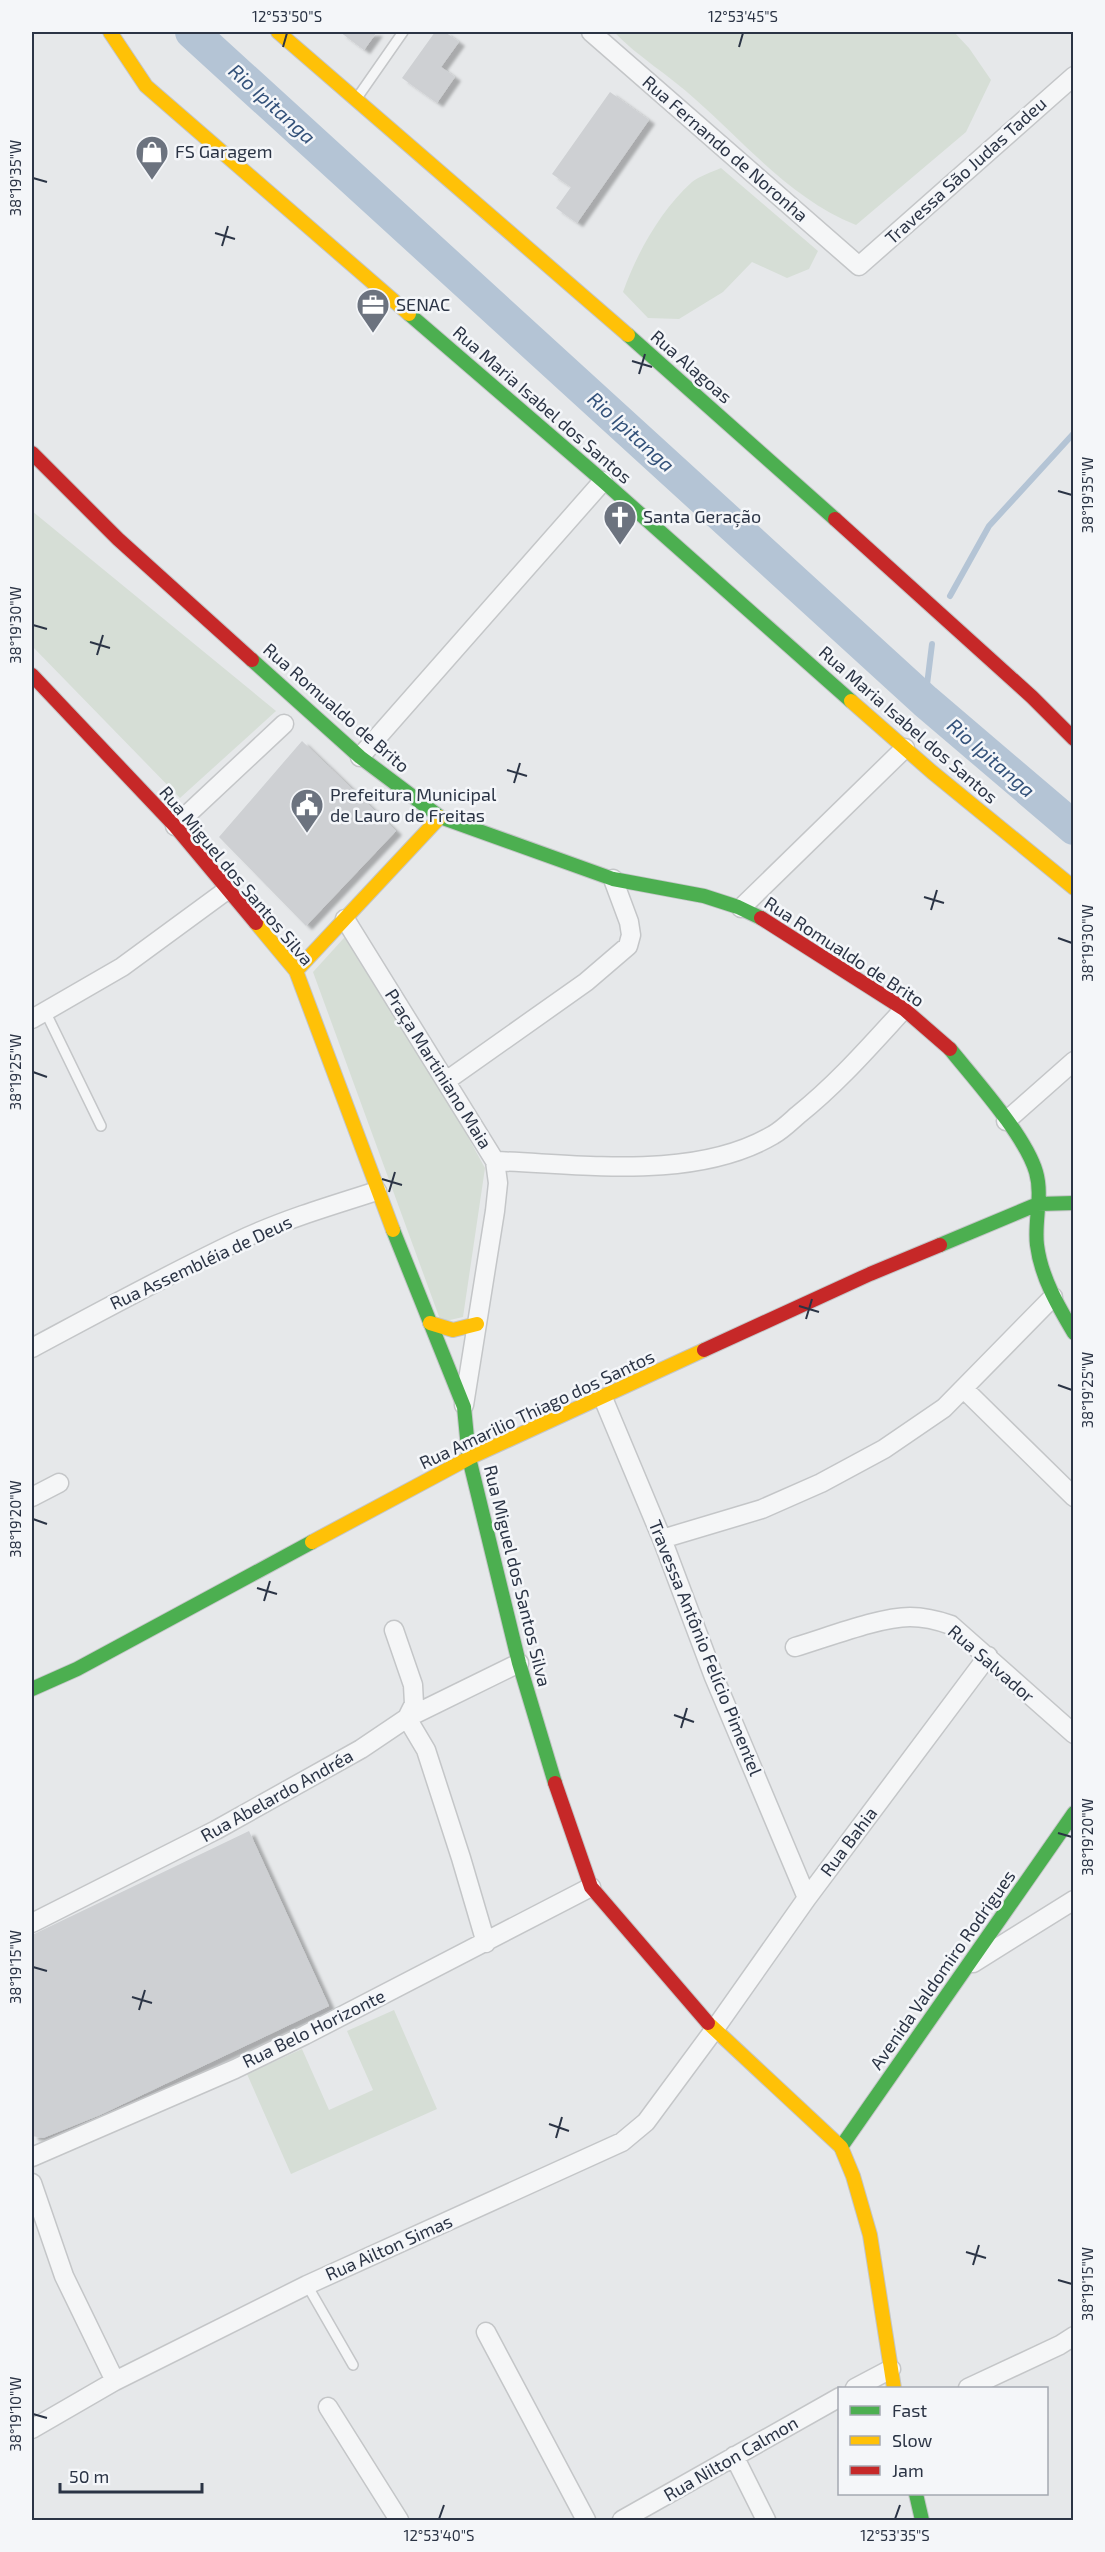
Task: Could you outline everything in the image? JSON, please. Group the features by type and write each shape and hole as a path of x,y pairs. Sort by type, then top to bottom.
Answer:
{"street":[{"name":"Rua Maria Isabel dos Santos","path":"111,32 146,86 184,121 603,481 905,748 1074,888"},
{"name":"Rua Alagoas","path":"278,32 729,424 1023,689 1074,738"},
{"name":"Rua Fernando de Noronha","path":"591,32 859,266"},
{"name":"Travessa São Judas Tadeu","path":"859,266 1074,76"},
{"name":"Rua Romualdo de Brito","path":"32,453 118,539 360,757 440,817 613,879 704,896 741,908 766,921 904,1010 947,1046 1022,1142 1036,1173 1039,1188 1038,1204"},
{"path":"360,757 603,481"},
{"name":"Rua Miguel dos Santos Silva","path":"32,675 175,826 296,971 376,1191 464,1407 469,1458 519,1663 566,1820 591,1887 714,2030 841,2147"},
{"path":"175,826 284,724"},
{"path":"741,908 905,748"},
{"path":"296,971 440,817"},
{"path":"446,1081 586,982 628,946 631,935 629,921 613,879"},
{"path":"38,1015 122,967 227,890"},
{"name":"Praça Martiniano Maia","path":"345,919 495,1161 498,1183 495,1211 464,1407"},
{"path":"495,1161 668,1165 705,1161 740,1151 774,1135 811,1104 904,1010"},
{"path":"1006,1121 1074,1061"},
{"name":"Rua Assembléia de Deus","path":"32,1348 167,1276 248,1237 291,1219 376,1191"},
{"path":"1074,1203 1038,1204 1037,1245 1053,1297 1074,1333"},
{"name":"Rua Amarilio Thiago dos Santos","path":"32,1689 87,1664 469,1458 870,1274 1038,1204"},
{"path":"662,1539 762,1509 821,1483 884,1449 944,1408 1053,1297"},
{"path":"430,1323 452,1331 465,1330 477,1324"},
{"path":"964,1389 1074,1497"},
{"name":"Travessa Antônio Felício Pimentel","path":"603,1398 662,1539 714,1677 807,1898"},
{"path":"32,1497 59,1484"},
{"name":"Rua Salvador","path":"795,1647 885,1620 908,1617 929,1618 951,1625 988,1656 1037,1704 1074,1734"},
{"path":"394,1630 413,1685 414,1704 407,1718 426,1750 486,1943"},
{"name":"Rua Bahia","path":"714,2030 807,1898 988,1656"},
{"name":"Rua Abelardo Andréa","path":"32,1923 216,1830 369,1744 407,1718 519,1663"},
{"name":"Avenida Valdomiro Rodrigues","path":"841,2147 1074,1813"},
{"name":"Rua Belo Horizonte","path":"32,2157 235,2068 486,1943 591,1887"},
{"path":"969,1965 1074,1900"},
{"name":"Rua Ailton Simas","path":"32,2429 115,2381 307,2285 622,2142 646,2122 714,2030"},
{"path":"841,2147 852,2172 872,2238 894,2387"},
{"path":"32,2183 64,2276 115,2381"},
{"path":"486,2332 586,2520"},
{"path":"970,2387 1060,2345 1074,2336"},
{"path":"857,2387 891,2368"},
{"name":"Rua Nilton Calmon","path":"622,2520 838,2398"},
{"path":"328,2407 399,2520"},
{"path":"734,2456 766,2520"},
{"path":"916,2495 922,2520"}],"lane":[{"path":"356,100 403,32"},
{"path":"38,1015 101,1126"},
{"path":"307,2285 353,2366"}],"shaded area":[{"path":"614,32 954,32 969,48 991,80 966,132 856,225 811,201 790,186 685,90 633,50"},
{"path":"721,168 818,251 809,269 787,278 752,262 723,292 679,319 648,318 623,292 635,262 660,219 680,193 695,180"},
{"path":"32,511 276,711 180,798 32,646"},
{"path":"353,928 485,1168 463,1317 441,1322 313,972"},
{"path":"394,2010 437,2109 291,2174 247,2074 302,2049 329,2110 373,2090 347,2031"}],"building":[{"path":"340,32 377,32 364,50"},
{"path":"435,32 445,32 459,42 441,67 455,77 437,103 402,78"},
{"path":"610,92 649,120 577,223 556,208 571,187 552,174"},
{"name":"Prefeitura Municipal de Lauro de Freitas","path":"302,741 396,831 306,926 219,837"},
{"path":"249,1831 329,2006 100,2115 43,2138 32,2136 32,1935"}],"waterway":[{"name":"Rio Ipitanga","path":"192,32 925,701 1074,828"},
{"path":"950,596 989,526 1074,433"},
{"path":"925,701 932,644"}],"traffic: fast":[{"path":"409,314 603,481 851,701"},
{"path":"628,335 835,519"},
{"path":"252,660 360,757 440,817 613,879 704,896 738,907 761,918"},
{"path":"950,1049 1011,1125 1030,1157 1038,1181 1036,1236 1039,1257 1051,1291 1074,1333"},
{"path":"940,1245 1038,1204 1074,1203"},
{"path":"393,1230 464,1407 469,1458 519,1663 555,1783"},
{"path":"32,1689 77,1669 312,1542"},
{"path":"841,2147 1074,1813"},
{"path":"916,2495 922,2520"}],"traffic: slow":[{"path":"110,32 146,86 409,314"},
{"path":"278,32 628,335"},
{"path":"851,701 932,772 1074,888"},
{"path":"296,971 440,817"},
{"path":"256,923 296,971 393,1230"},
{"path":"430,1323 453,1330 477,1324"},
{"path":"312,1542 469,1458 704,1350"},
{"path":"708,2023 841,2147 853,2176 870,2235 894,2387"}],"traffic: jam":[{"path":"32,453 118,539 252,660"},
{"path":"835,519 1032,697 1074,739"},
{"path":"32,675 175,826 256,923"},
{"path":"761,918 904,1009 950,1049"},
{"path":"704,1350 870,1274 940,1245"},
{"path":"555,1783 591,1887 708,2023"}],"place":[{"name":"FS Garagem","path":"152,181"},
{"name":"SENAC","path":"373,334"},
{"name":"Santa Geração","path":"620,546"},
{"name":"Prefeitura Municipal de Lauro de Freitas","path":"307,834"}]}
